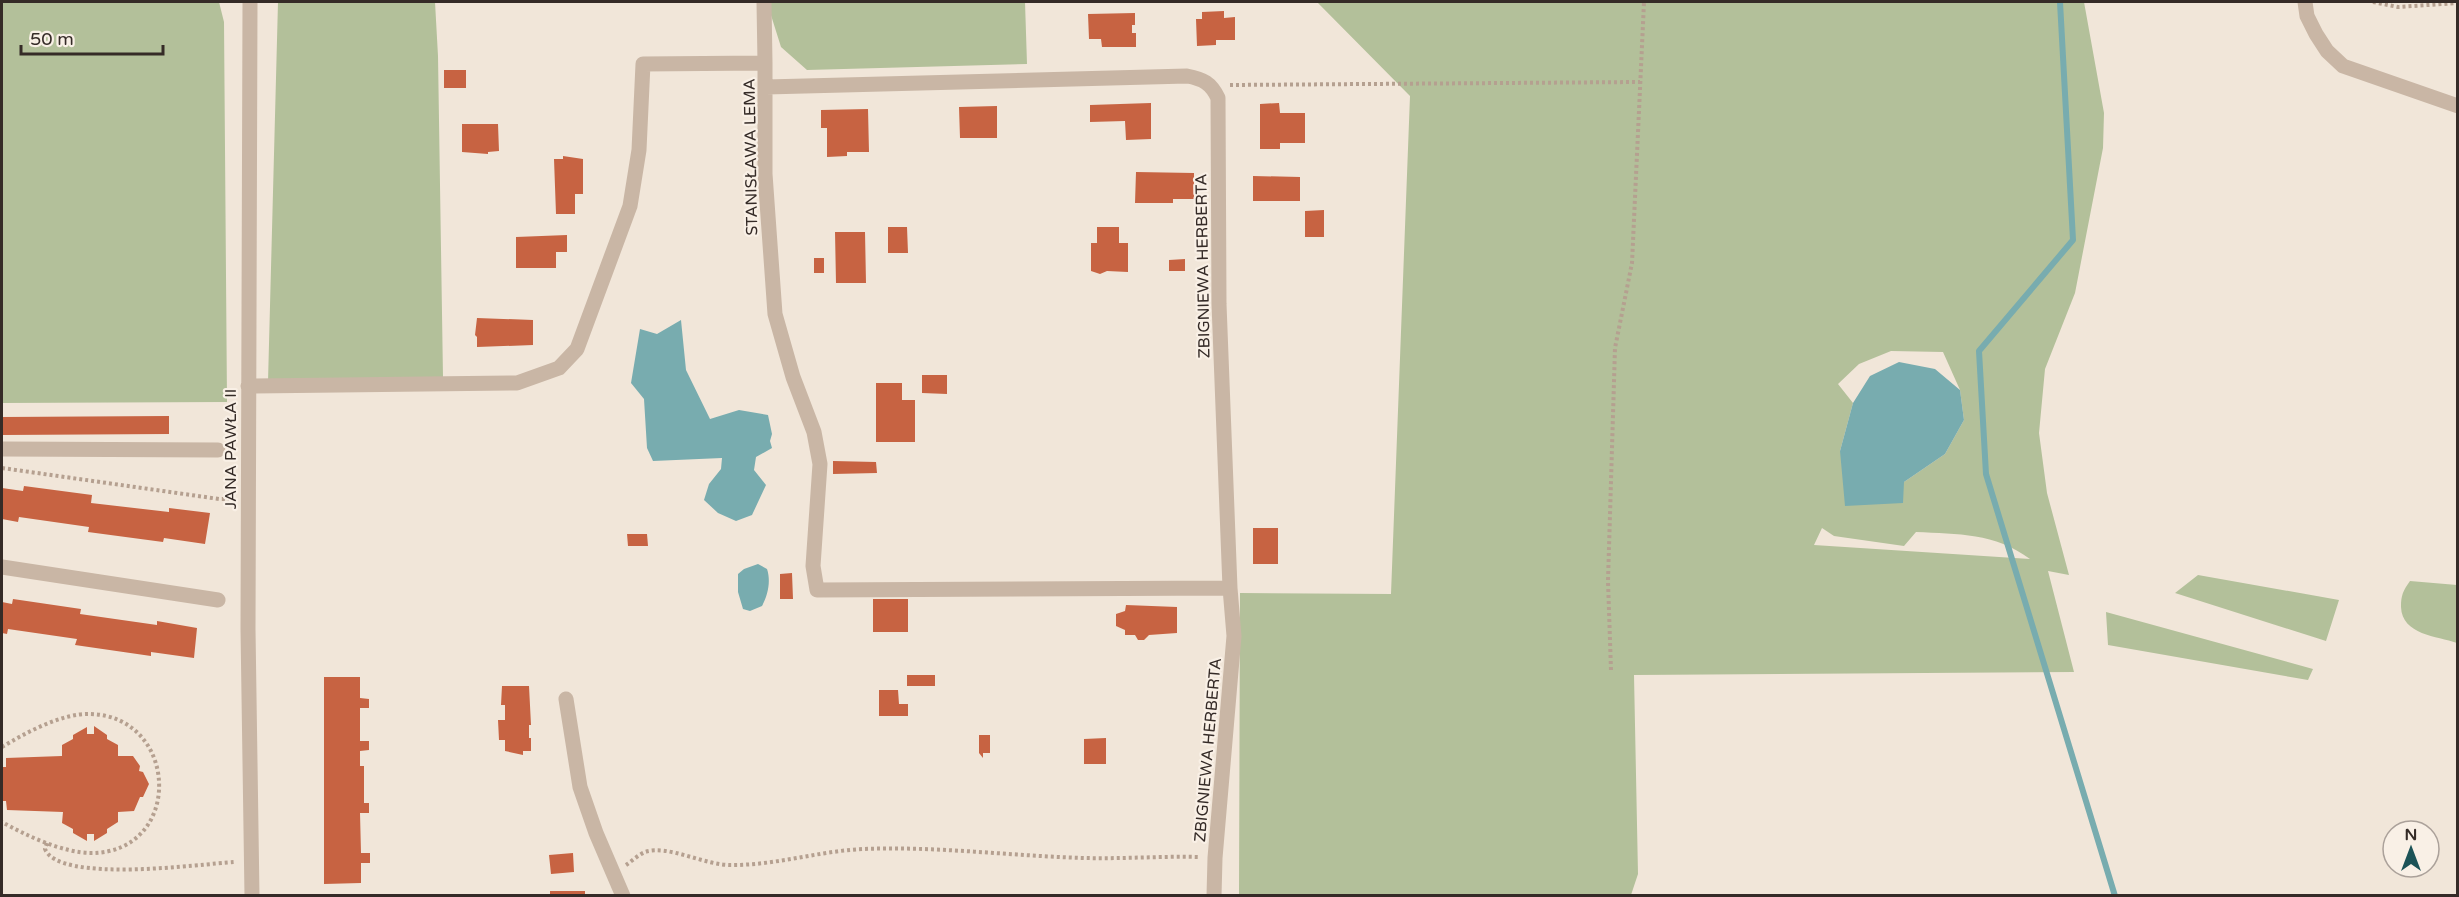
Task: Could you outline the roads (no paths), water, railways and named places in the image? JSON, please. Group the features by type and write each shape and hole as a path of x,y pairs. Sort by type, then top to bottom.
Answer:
{"street":[{"name":"JANA PAWŁA II","path":"250,2 248,386 252,896"},
{"path":"764,2 765,63"},
{"path":"2305,2 2307,16 2316,34 2327,51 2343,66 2457,106"},
{"name":"STANISŁAWA LEMA","path":"248,386 517,383 559,368 577,349 630,206 639,150 643,64 765,63 765,174 775,314 793,377 814,432 820,464 813,566 817,590 1230,588"},
{"name":"ZBIGNIEWA HERBERTA","path":"766,87 1187,75 1201,78 1212,85 1218,98 1219,304 1230,588 1234,636 1220,825 1215,858 1214,896"},
{"path":"2,449 218,450"},
{"path":"2,567 218,600"},
{"path":"566,699 580,787 623,896"}],"water":[{"path":"681,320 686,370 710,419 739,410 768,415 772,448 756,457 754,470 766,485 752,515 736,521 718,513 704,500 709,484 721,469 722,458 653,461 647,448 644,399 631,383 640,329 657,334"},
{"path":"1899,362 1935,369 1960,390 1964,420 1945,454 1904,482 1903,503 1845,506 1840,451 1853,403 1870,376"},
{"path":"758,564 767,569 768,588 762,606 750,611 743,609 738,592 738,574"}],"waterway":[{"path":"2060,2 2073,240 1979,351 1986,474 2115,896"}]}
